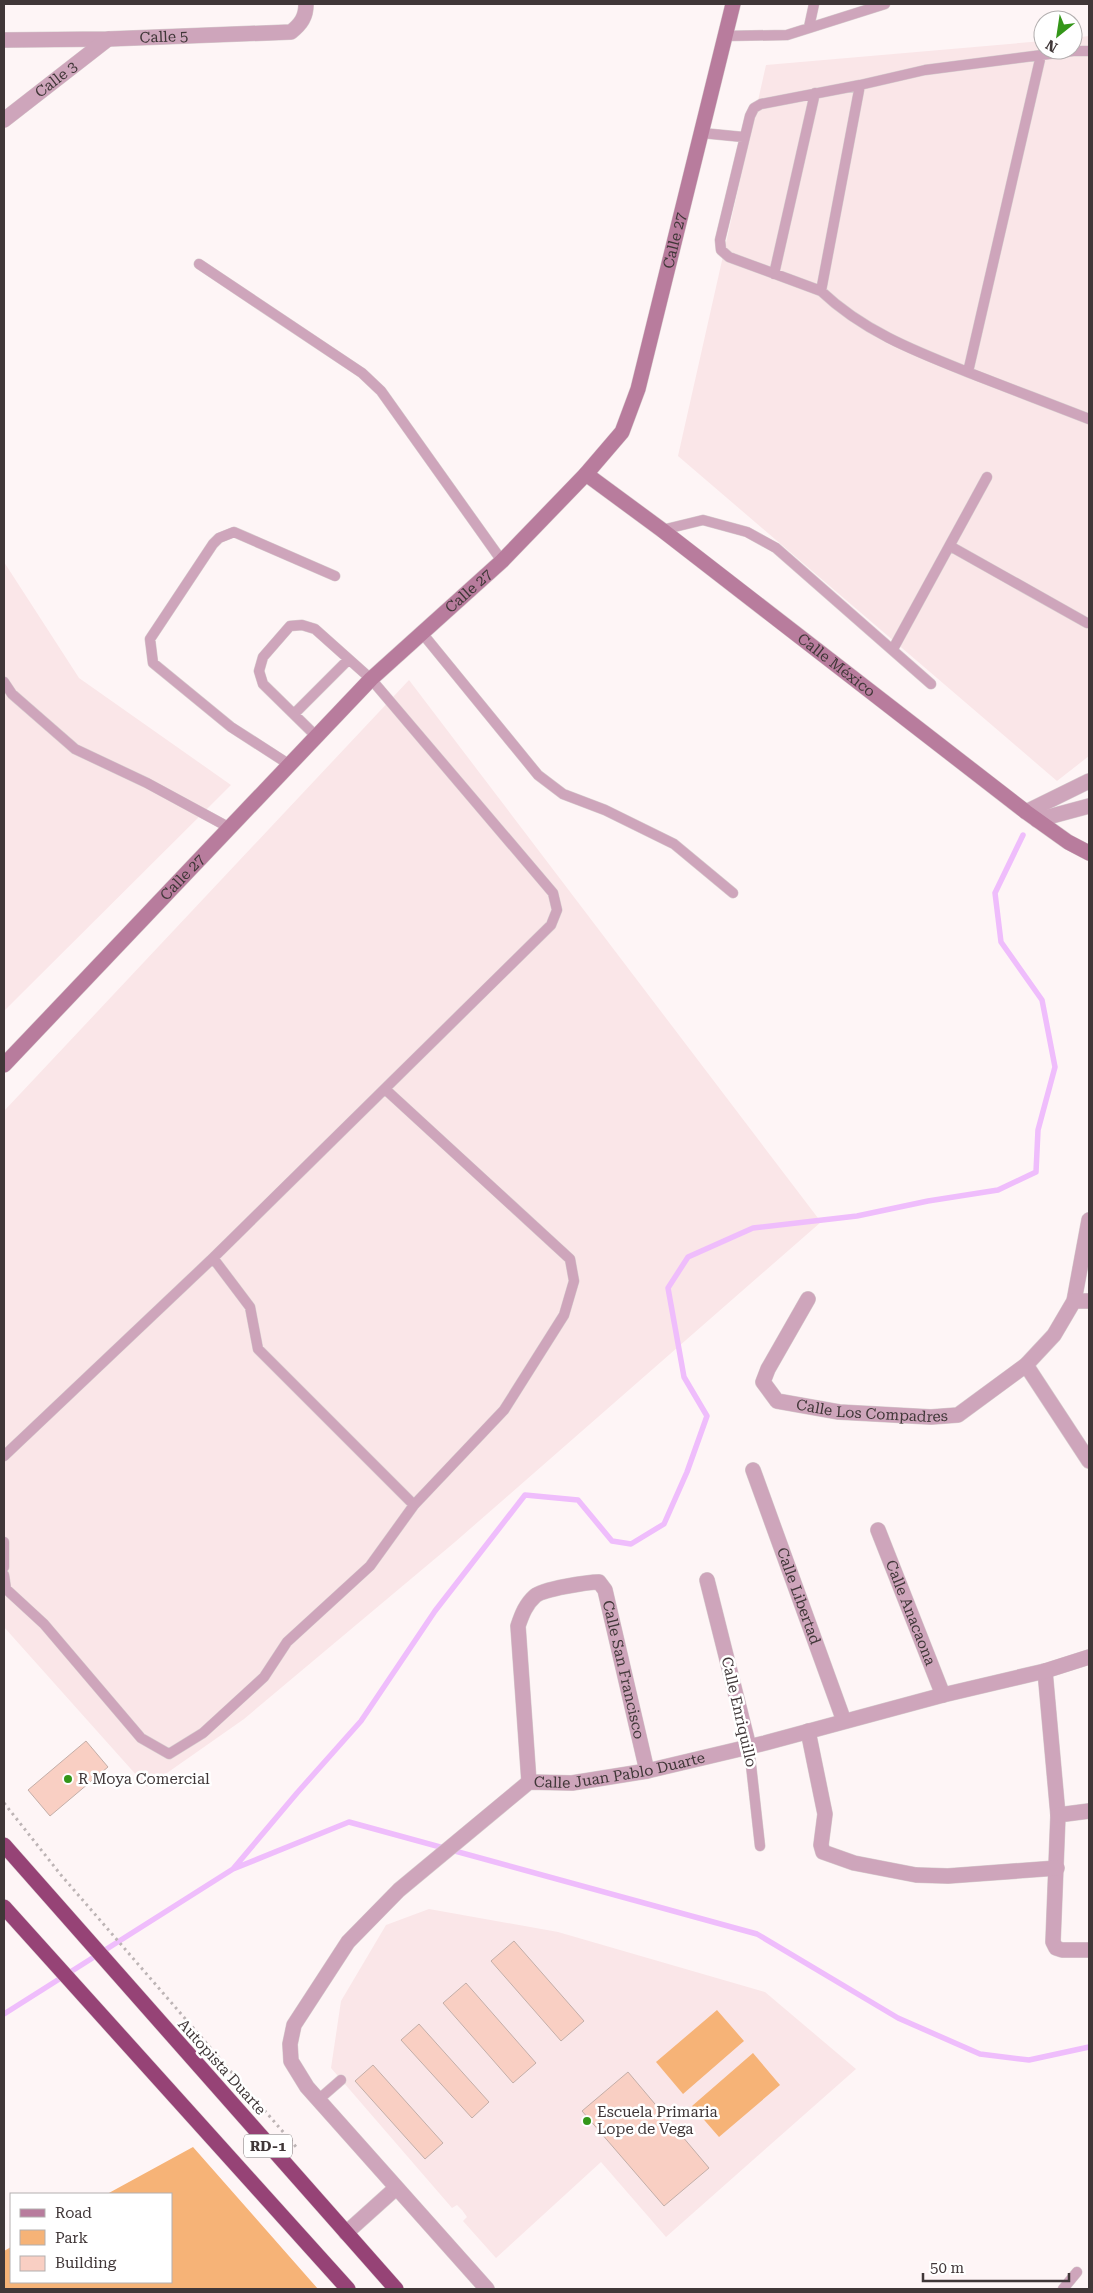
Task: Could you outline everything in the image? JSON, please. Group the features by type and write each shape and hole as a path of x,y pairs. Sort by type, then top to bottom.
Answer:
{"highway":[{"name":"Autopista Duarte","path":"4,1845 66,1918 396,2289"},
{"name":"RD-1","path":"4,1907 348,2289"}],"street":[{"name":"Calle 5","path":"4,40 291,32 300,25 306,15 306,4"},
{"name":"Calle 27","path":"4,1065 371,679 502,561 586,474 622,432 638,388 733,4"},
{"name":"Calle 3","path":"4,120 108,38"},
{"name":"Calle México","path":"586,474 662,530 1035,819 1089,854"},
{"path":"1035,819 1089,781"},
{"path":"1035,819 1089,806"},
{"name":"Calle Los Compadres","path":"808,1298 768,1369 763,1382 777,1401 839,1412 931,1417 958,1415 1026,1365 1054,1335 1074,1301 1089,1220"},
{"path":"1074,1301 1089,1301"},
{"path":"1026,1365 1089,1461"},
{"name":"Calle Libertad","path":"753,1470 844,1721"},
{"name":"Calle Anacaona","path":"878,1530 943,1695"},
{"name":"Calle Enriquillo","path":"707,1580 749,1747"},
{"name":"Calle San Francisco","path":"529,1782 518,1626 524,1610 536,1594 587,1582 600,1582 605,1590 647,1771"},
{"name":"Calle Juan Pablo Duarte","path":"487,2289 306,2087 291,2061 290,2044 294,2025 348,1942 399,1890 529,1782 572,1783 647,1771 749,1747 943,1695 1045,1671 1089,1657"},
{"path":"1045,1671 1058,1815 1054,1942 1056,1948 1062,1950 1089,1950"},
{"path":"808,1731 825,1814 821,1845 823,1852 854,1863 916,1875 948,1876 1057,1868"},
{"path":"1058,1815 1089,1811"},
{"path":"346,2233 396,2188"}],"lane":[{"path":"809,27 814,4"},
{"path":"726,36 787,35 885,4"},
{"path":"1033,56 925,70 761,104 754,108 743,138 720,240 721,250 729,257 821,291 840,309 866,326 912,350 1089,419"},
{"path":"968,372 1040,60"},
{"path":"821,291 860,85"},
{"path":"774,274 815,93"},
{"path":"702,133 743,138"},
{"path":"199,264 362,373 381,390 502,561"},
{"path":"893,649 988,477"},
{"path":"662,530 703,520 747,532 776,548 931,684"},
{"path":"290,764 231,727 153,663 150,639 213,544 219,538 234,532 335,576"},
{"path":"950,546 1087,623"},
{"path":"4,1456 213,1258 385,1089 551,924 558,910 553,894 371,679 315,629 302,625 290,626 263,656 259,671 263,684 316,736"},
{"path":"422,633 538,775 563,794 605,810 674,844 733,893"},
{"path":"294,714 348,660"},
{"path":"4,682 12,694 75,749 147,783 230,828"},
{"path":"4,1575 6,1589 44,1624 141,1738 169,1754 203,1734 264,1677 287,1642 370,1566 414,1505 504,1410 564,1314 574,1281 570,1259 385,1089"},
{"path":"213,1258 250,1307 258,1349 414,1505"},
{"path":"4,1542 4,1567"},
{"name":"Calle Enriquillo","path":"749,1747 760,1846"},
{"path":"318,2100 341,2080"},
{"path":"1063,2289 1077,2272"}],"path":[{"path":"4,1803 61,1875 302,2154"}],"shaded area":[{"path":"1089,36 1089,756 1057,781 678,456 766,65 1033,42 1033,60 1083,60 1083,37"},
{"path":"4,562 79,678 231,785 4,1011"},
{"path":"409,680 821,1222 455,1542 244,1719 147,1787 4,1627 4,1111"},
{"name":"Escuela Primaria Lope de Vega","path":"429,1909 558,1932 765,1992 856,2069 666,2237 601,2162 496,2258 463,2221 467,2217 462,2210 457,2205 452,2208 331,2068 341,2001 386,1925"}],"green space":[{"path":"717,2010 744,2041 683,2094 656,2062"},
{"path":"753,2053 780,2085 719,2137 692,2106"},
{"path":"193,2147 318,2289 4,2289 4,2251 10,2248 10,2283 172,2283 172,2193 109,2193"}],"building":[{"name":"R Moya Comercial","path":"86,1741 108,1767 50,1816 28,1790"},
{"path":"514,1941 584,2021 561,2041 491,1961"},
{"path":"466,1983 536,2063 513,2083 443,2003"},
{"path":"419,2024 489,2102 472,2118 401,2040"},
{"path":"373,2065 443,2143 425,2159 355,2081"},
{"path":"628,2072 709,2168 664,2206 582,2111"}],"waterway":[{"path":"233,1869 361,1721 435,1611 525,1495 578,1500 612,1541 631,1544 664,1524 687,1472 707,1416 684,1377 668,1288 688,1257 753,1228 857,1216 928,1201 998,1190 1036,1172 1038,1130 1055,1067 1042,1000 1001,942 995,893 1023,835"},
{"path":"4,2014 233,1869 349,1822 757,1934 898,2018 980,2054 1029,2060 1089,2047"}],"place":[{"name":"R Moya Comercial","path":"68,1779"},
{"name":"Escuela Primaria Lope de Vega","path":"587,2121"}]}
